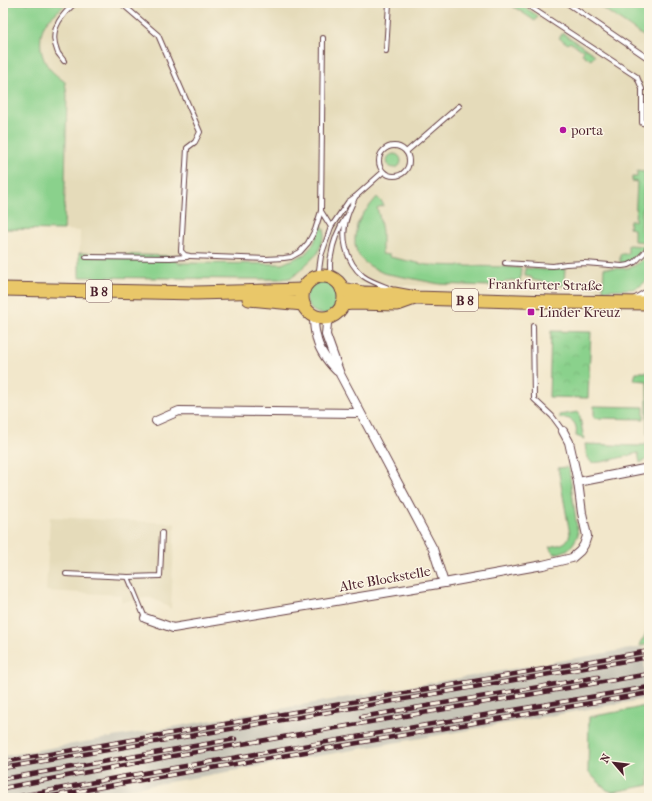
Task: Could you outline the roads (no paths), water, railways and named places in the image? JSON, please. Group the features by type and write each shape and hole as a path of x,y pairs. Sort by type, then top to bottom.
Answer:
{"main road":[{"path":"324,277 335,281 342,289 344,297 340,309 336,314 331,316 322,318 314,316 309,313 303,304 303,290 309,282 324,277"},
{"name":"B 8","path":"3,289 196,293 303,290"},
{"name":"Frankfurter Straße","path":"342,289 394,294 416,298 649,303"},
{"name":"B 8","path":"196,293 303,304"},
{"name":"Frankfurter Straße","path":"342,304 398,304 416,298"}],"street":[{"path":"632,303 649,292"},
{"name":"Alte Blockstelle","path":"314,316 318,344 324,355 340,374"},
{"name":"Alte Blockstelle","path":"145,618 173,628 444,582 434,549 340,374 326,335 326,323 331,316"},
{"path":"156,421 179,411 360,413"},
{"path":"444,582 543,565 572,558 580,551 587,536 578,482 569,442 563,431"},
{"path":"578,482 649,468"}],"lane":[{"path":"64,61 58,52 54,37 55,30 60,20 75,3"},
{"path":"120,3 158,35 200,132 195,142 187,148 181,251 185,255 190,256"},
{"path":"386,51 389,3"},
{"path":"524,3 637,77 642,89 642,123 649,124"},
{"path":"566,3 649,59"},
{"path":"86,257 170,258 190,256 266,259 284,258 300,252 308,243 315,230 321,211 323,38"},
{"path":"406,152 459,106"},
{"path":"392,146 402,148 408,156 409,165 404,173 391,176 383,172 379,163 380,154 392,146"},
{"path":"324,277 321,256 331,227 348,202 383,172"},
{"path":"324,277 340,226 355,197"},
{"path":"321,211 331,227"},
{"path":"347,215 344,242 354,267 364,277 377,284 416,298"},
{"path":"504,263 553,266 585,263 629,266 644,253 649,246"},
{"path":"533,326 534,399 552,416 563,431"},
{"path":"66,574 128,577 160,576 162,533"},
{"path":"128,577 145,618"}],"railway":[{"path":"3,762 649,651"},
{"path":"3,768 649,657"},
{"path":"3,788 167,757 649,674"},
{"path":"361,717 598,677"},
{"path":"10,798 121,777 649,687"},
{"path":"42,798 649,693"},
{"path":"3,779 235,739"}],"place":[{"name":"porta","path":"563,130"},
{"name":"Linder Kreuz","path":"531,312"}]}
